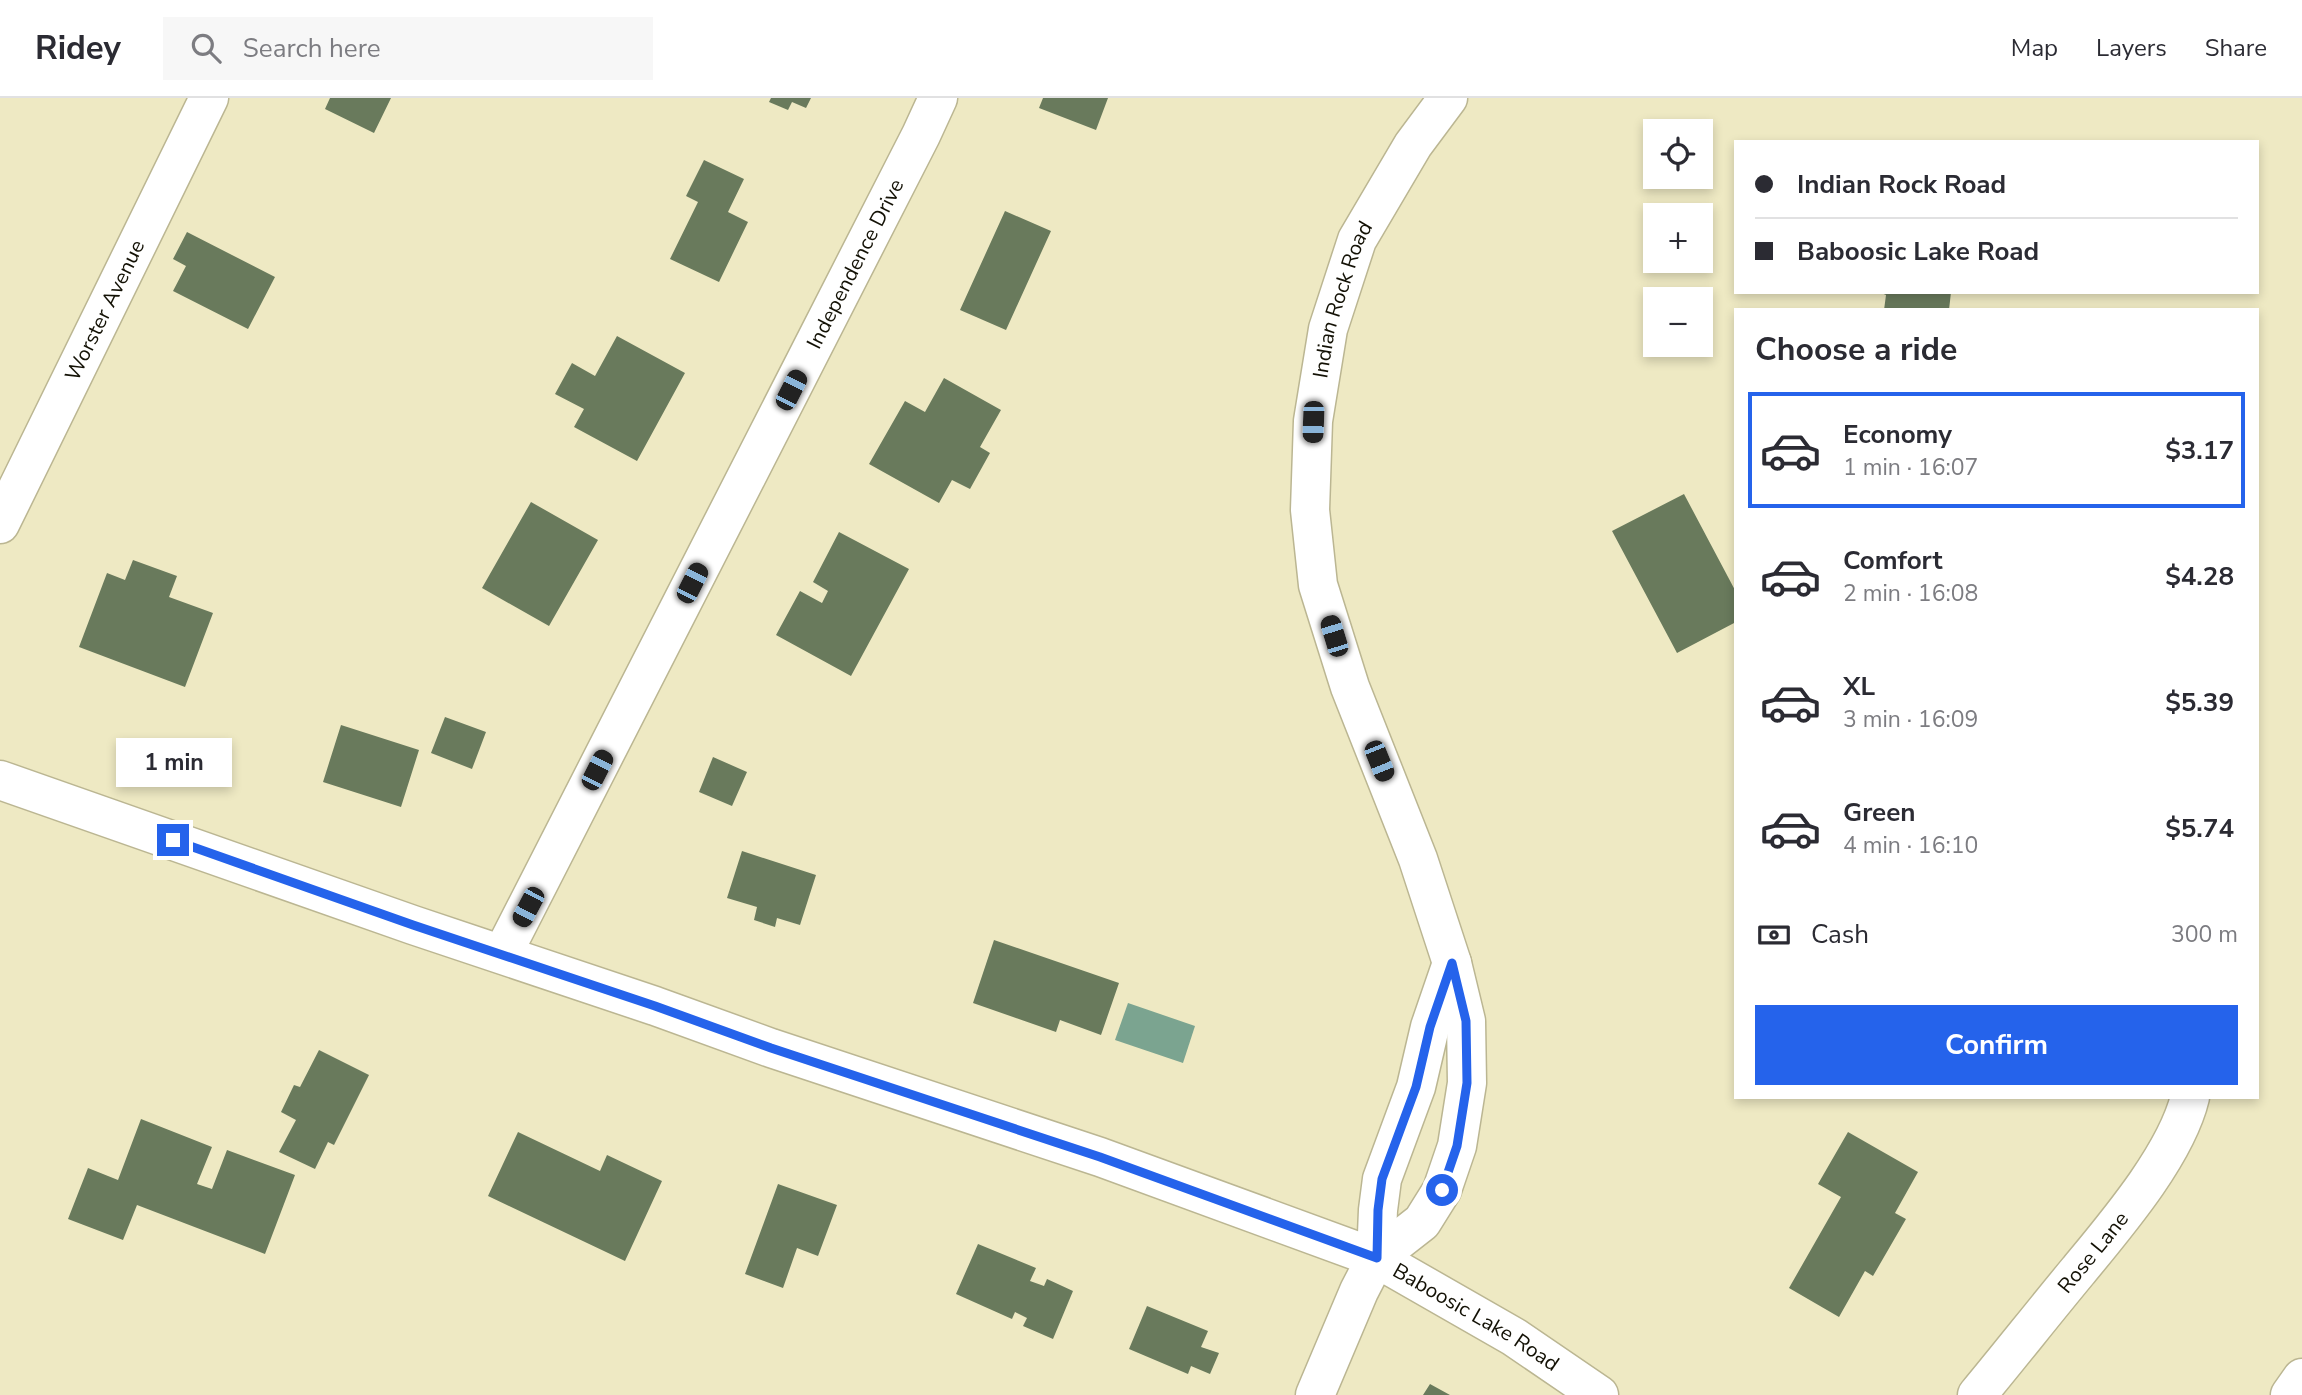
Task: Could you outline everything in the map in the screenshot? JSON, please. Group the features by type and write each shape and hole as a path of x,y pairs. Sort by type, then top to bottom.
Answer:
{"street":[{"name":"Worster Avenue","path":"0,524 208,98"},
{"name":"Independence Drive","path":"503,953 921,135 937,98"},
{"name":"Indian Rock Road","path":"1377,1258 1422,1222 1442,1190 1457,1146 1467,1083 1466,1021 1452,963 1419,859 1350,687 1318,585 1310,510 1313,422 1328,329 1357,240 1413,145 1448,98"},
{"name":"Baboosic Lake Road","path":"0,780 758,1044 1100,1157 1377,1258 1514,1338 1599,1395"},
{"path":"1315,1395 1359,1291 1377,1258 1382,1179 1416,1087 1430,1027 1452,963"},
{"name":"Rose Lane","path":"1977,1395 2112,1229 2153,1174 2186,1115 2190,1099"},
{"path":"2290,1395 2302,1378"}],"shaded area":[{"path":"1128,1003 1195,1026 1183,1063 1115,1040"}],"building":[{"path":"330,98 391,98 374,133 325,109"},
{"path":"771,98 811,98 806,108 792,102 788,110 769,102"},
{"path":"1043,98 1108,98 1096,130 1039,108"},
{"path":"704,160 744,179 728,212 748,222 719,282 670,259 698,202 686,196"},
{"path":"1005,211 1051,231 1006,330 960,310"},
{"path":"187,232 275,277 248,329 173,291 186,266 173,259"},
{"path":"1884,294 1951,294 1949,308 1884,308 1886,295"},
{"path":"617,336 685,373 637,461 574,427 584,409 555,394 572,363 595,376"},
{"path":"944,378 1001,410 980,447 990,453 970,489 952,480 939,503 869,464 905,401 925,412"},
{"path":"1684,494 1734,588 1734,623 1677,653 1612,531"},
{"path":"531,502 598,540 549,626 482,588"},
{"path":"839,532 909,569 851,676 776,635 800,591 822,603 828,591 813,582"},
{"path":"133,560 177,576 169,597 213,613 185,687 79,647 107,573 125,580"},
{"path":"445,717 486,732 472,769 431,753"},
{"path":"341,725 419,750 401,807 323,782"},
{"path":"713,757 747,772 732,806 699,792"},
{"path":"742,851 816,875 800,925 777,918 775,927 754,920 757,907 727,898"},
{"path":"994,940 1119,983 1101,1035 1060,1020 1056,1032 973,1003"},
{"path":"319,1050 369,1075 334,1145 328,1142 315,1169 279,1152 296,1120 281,1112 294,1085 300,1087"},
{"path":"141,1119 212,1147 197,1184 212,1189 227,1150 295,1175 265,1254 137,1205 123,1240 68,1219 88,1168 118,1180"},
{"path":"518,1132 600,1171 607,1155 662,1181 625,1261 488,1196"},
{"path":"1848,1132 1918,1172 1895,1213 1906,1219 1873,1276 1865,1271 1839,1317 1789,1288 1841,1197 1818,1184"},
{"path":"778,1184 837,1205 818,1256 797,1248 783,1288 745,1274"},
{"path":"978,1244 1036,1268 1030,1281 1044,1286 1047,1279 1073,1291 1053,1339 1023,1326 1027,1318 1015,1312 1012,1319 956,1294"},
{"path":"1147,1306 1208,1331 1201,1347 1219,1353 1210,1374 1191,1366 1188,1374 1129,1349"},
{"path":"1430,1384 1450,1395 1423,1395"}],"route":[{"path":"173,840 771,1048 1100,1157 1377,1258 1382,1179 1416,1087 1430,1027 1452,963 1466,1021 1467,1083 1457,1146 1442,1190"}]}
